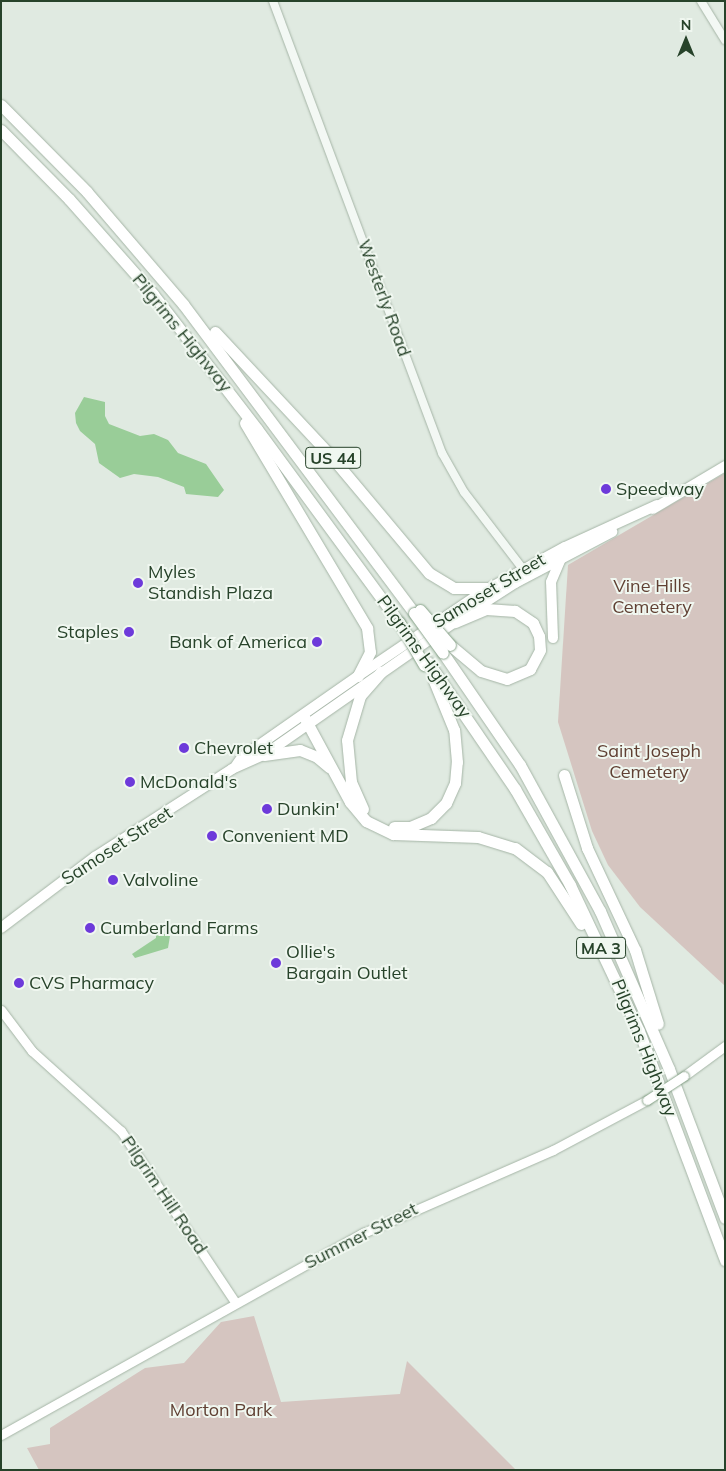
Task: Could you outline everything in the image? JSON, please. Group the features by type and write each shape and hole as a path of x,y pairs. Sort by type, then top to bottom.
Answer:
{"highway":[{"name":"Pilgrims Highway","path":"1,105 87,192 183,304 385,574 405,590 417,611 446,649 554,823 616,944 669,1069 725,1218"},
{"name":"Pilgrims Highway","path":"1,130 111,245 214,372 399,622 426,663 483,740 547,842 639,1031 725,1260"},
{"name":"US 44","path":"183,304 206,322 236,357 324,448 429,574 454,588 490,588"},
{"path":"214,372 367,628 370,652 358,676"},
{"path":"446,649 481,671 507,680 530,669 540,650 539,636 533,623 515,610 486,609 455,622"},
{"name":"US 44","path":"381,672 360,696 353,712 347,740 349,773 357,798 368,814 388,826 410,826 439,811 452,793 457,772 457,746 449,714 426,663"},
{"path":"304,720 358,815 384,832 491,839 515,848 537,862 557,884 578,918 639,1031"},
{"path":"264,755 291,750 306,752 322,760 336,774"},
{"path":"564,775 587,848 635,950 664,1041 669,1069"}],"main road":[{"name":"Samoset Street","path":"1,928 95,857 235,767 264,755 358,676 490,588 562,558 725,466"},
{"name":"Samoset Street","path":"235,767 242,757 381,672 526,573 657,505"},
{"path":"553,638 551,582 562,558"},
{"name":"Pilgrim Hill Road","path":"1,1010 32,1051 121,1131 235,1302"},
{"name":"Summer Street","path":"1,1435 235,1302 384,1222 553,1150 648,1100 725,1046"}],"street":[{"name":"Westerly Road","path":"273,1 442,453 464,492 526,573"},
{"path":"701,1 725,40"}],"green space":[{"path":"725,473 725,986 640,907 608,865 592,831 558,722 568,565"},
{"name":"Morton Park","path":"254,1316 281,1402 400,1394 407,1361 516,1470 39,1470 27,1448 50,1444 50,1428 145,1368 184,1363 221,1322"}],"shaded area":[{"path":"84,397 105,402 105,416 109,424 140,436 154,434 168,440 178,453 206,464 224,490 218,497 186,494 184,487 158,477 134,474 120,478 99,463 95,444 80,431 76,423 75,413"},
{"path":"156,931 170,936 168,948 135,958 132,954 156,938"}],"place":[{"name":"Speedway","path":"606,489"},
{"name":"Myles Standish Plaza","path":"138,583"},
{"name":"Staples","path":"129,632"},
{"name":"Bank of America","path":"317,642"},
{"name":"Chevrolet","path":"184,748"},
{"name":"McDonald's","path":"130,782"},
{"name":"Dunkin'","path":"267,809"},
{"name":"Convenient MD","path":"212,836"},
{"name":"Valvoline","path":"113,880"},
{"name":"Cumberland Farms","path":"90,928"},
{"name":"Ollie's Bargain Outlet","path":"276,963"},
{"name":"CVS Pharmacy","path":"19,983"}],"park label":[{"name":"Vine Hills Cemetery","path":"652,597"},
{"name":"Saint Joseph Cemetery","path":"649,762"}]}
